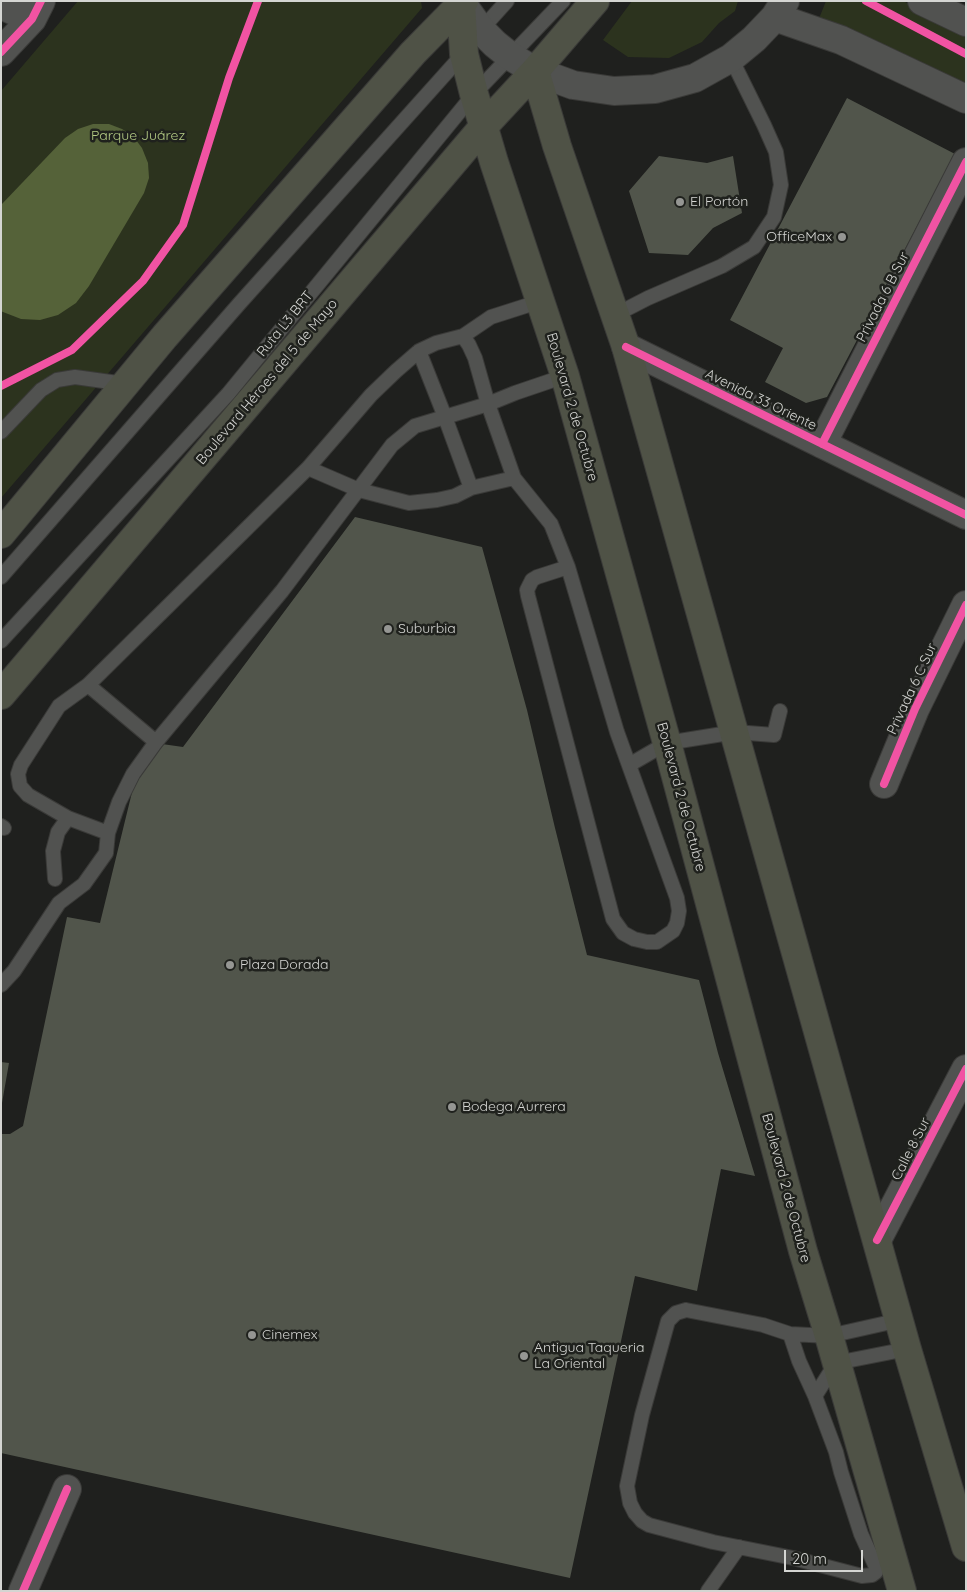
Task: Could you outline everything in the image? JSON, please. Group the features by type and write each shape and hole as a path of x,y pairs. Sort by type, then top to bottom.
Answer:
{"main road":[{"name":"Boulevard Héroes del 5 de Mayo","path":"1,695 484,126 535,71 595,1"},
{"path":"1,534 164,336 413,53 461,2"},
{"name":"Boulevard 2 de Octubre","path":"461,2 464,54 474,94 494,162 565,376 667,743 803,1251 902,1591"},
{"path":"535,71 557,146 626,347 878,1240 907,1349 945,1481 965,1539"}],"street":[{"path":"922,1 966,22"},
{"path":"461,2 481,30 510,56 535,71 573,85 614,91 655,89 695,78 731,58 754,39 780,9 966,99"},
{"path":"1,6 37,10"},
{"path":"1,52 37,10"},
{"name":"Privada 6 B Sur","path":"822,444 966,162"},
{"name":"Avenida 33 Oriente","path":"626,347 966,515"},
{"name":"Privada 6 C Sur","path":"884,784 914,709 966,605"},
{"name":"Calle 8 Sur","path":"878,1240 966,1069"},
{"path":"23,1587 67,1489"}],"lane":[{"path":"1,577 240,304 464,54 481,30 507,1"},
{"name":"Ruta L3 BRT","path":"1,641 228,394 474,94 562,1"},
{"path":"615,316 648,298 722,266 754,247 774,217 781,185 776,152 731,58"},
{"path":"108,832 68,818 28,795 20,786 18,774 22,765 59,706 88,685 308,468 371,395 419,351 436,343 463,336 491,317 541,301"},
{"path":"463,336 475,358 488,404 514,478 551,524 568,567 617,732 678,898 679,911 677,923 673,931 657,942 634,939 623,933 613,919 528,596 532,580 568,567"},
{"path":"419,351 471,488"},
{"path":"1,985 14,971 59,903 84,884 106,853 108,832 119,802 133,774 156,742 282,591 392,445 415,426 488,404 565,376"},
{"path":"1,432 41,390 57,380 75,377 125,384"},
{"path":"308,468 359,490 409,503 455,496 471,488 514,478"},
{"path":"88,685 156,742"},
{"path":"629,765 667,743 735,732 774,735 780,711"},
{"path":"55,879 53,851 58,832 68,818"},
{"path":"790,1334 803,1373 815,1396 836,1452 857,1521 876,1567 876,1572 870,1576 862,1576 649,1525 642,1521 635,1513 630,1504 627,1486 636,1442 664,1332 668,1321 676,1313 686,1310 763,1325 790,1334 829,1336 900,1320"},
{"path":"815,1396 836,1363 907,1349"},
{"path":"708,1591 739,1547"}],"green space":[{"name":"Parque Juárez","path":"78,1 421,1 422,8 1,498 1,91"},
{"path":"632,1 738,1 735,11 719,23 702,42 669,58 628,57 603,40"},
{"path":"826,1 903,1 966,32 966,92 818,21"}],"shaded area":[{"path":"93,124 109,124 122,129 133,136 142,148 148,163 149,178 144,193 89,286 76,303 58,315 40,320 21,319 3,312 1,311 1,205 65,138 78,129"}],"building":[{"name":"OfficeMax","path":"847,98 955,154 827,397 806,403 765,382 783,348 730,320"},
{"path":"659,156 707,163 733,156 742,213 713,228 688,255 649,253 629,191"},
{"path":"355,517 482,547 527,710 587,955 699,980 718,1053 755,1176 721,1169 697,1291 635,1276 570,1578 1,1453 1,1134 10,1134 23,1126 67,917 100,923 135,780 162,744 183,747"},
{"path":"1,1062 9,1063 2,1103 1,1103"}],"cycle path":[{"path":"1,52 32,19 41,1"},
{"path":"1,386 72,350 143,281 183,225 229,78 258,1"},
{"path":"866,1 966,54"},
{"path":"822,444 966,162"},
{"path":"626,347 966,515"},
{"path":"884,784 915,709 966,605"},
{"path":"877,1240 966,1069"},
{"path":"23,1591 67,1489"}],"place":[{"name":"El Portón","path":"680,202"},
{"name":"OfficeMax","path":"842,237"},
{"name":"Suburbia","path":"388,629"},
{"name":"Plaza Dorada","path":"230,965"},
{"name":"Bodega Aurrera","path":"452,1107"},
{"name":"Cinemex","path":"252,1335"},
{"name":"Antigua Taqueria La Oriental","path":"524,1356"}]}
